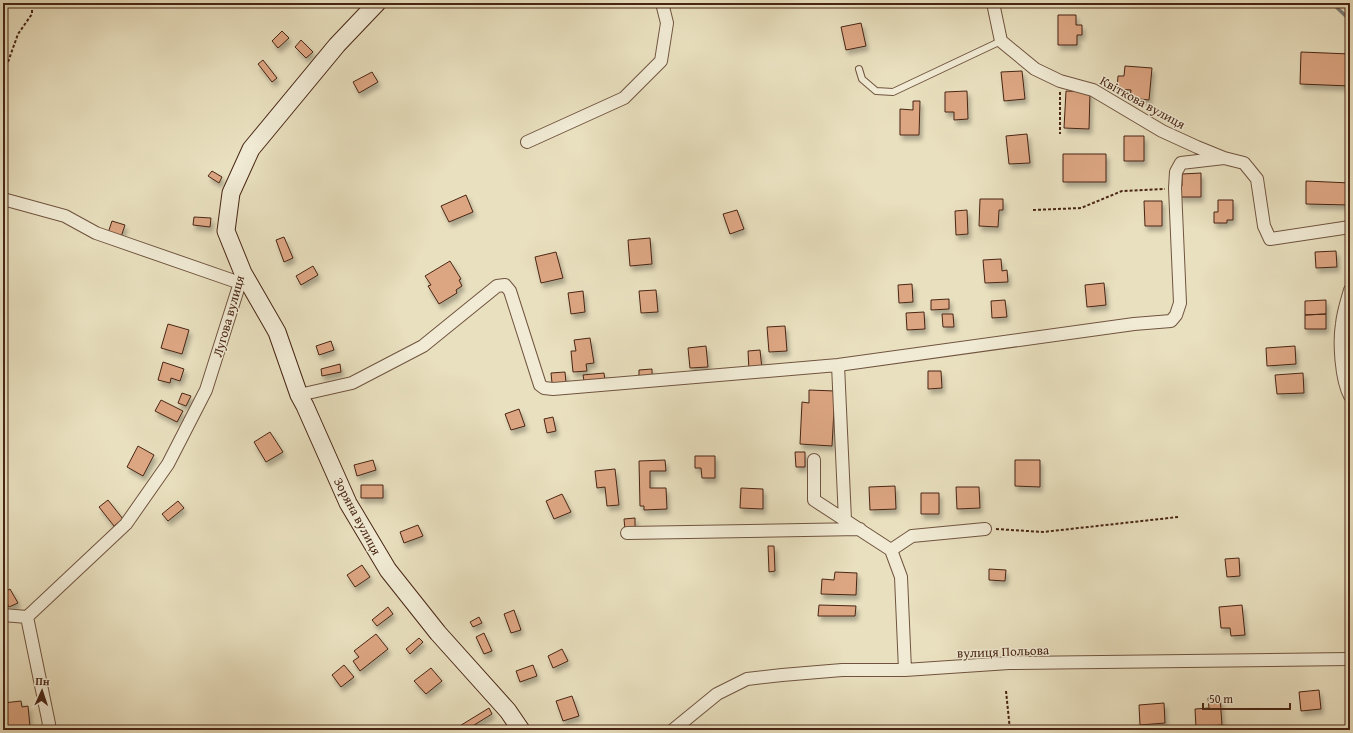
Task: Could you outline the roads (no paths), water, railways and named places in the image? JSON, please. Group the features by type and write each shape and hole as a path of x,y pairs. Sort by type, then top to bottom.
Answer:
{"street":[{"name":"Лугова вулиця","path":"27,617 126,524 168,464 206,390 241,278 226,231 231,193 251,149 337,45 377,3"},
{"path":"527,142 624,98 661,61 667,23 662,3"},
{"path":"993,3 1001,40"},
{"name":"Квіткова вулиця","path":"1001,40 1035,69 1060,81 1093,90 1162,131 1224,158 1244,163 1257,179 1264,226 1270,239 1350,227"},
{"name":"Квіткова вулиця","path":"838,365 1134,324 1171,321 1176,315 1180,303 1175,188 1176,172 1181,163 1224,158"},
{"path":"3,199 65,216 96,233 241,278"},
{"name":"Зоряна вулиця","path":"241,278 277,332 300,396 348,503 388,570 438,633 508,711 521,730"},
{"path":"300,396 352,383 424,346 497,286 505,285 510,291 540,385 544,388 553,389 838,365 845,520"},
{"path":"1350,290 1342,324 1342,363 1347,391 1350,396"},
{"path":"814,460 814,500 891,550 901,577 905,670"},
{"path":"627,533 860,529"},
{"path":"891,550 912,536 985,529"},
{"path":"3,615 27,617 49,724 47,730"},
{"name":"вулиця Польова","path":"673,730 717,694 747,680 842,670 905,670 1009,663 1350,659"}],"lane":[{"path":"859,69 862,79 876,91 893,92 1001,40"}],"waterway":[{"path":"1332,3 1350,20"}]}
